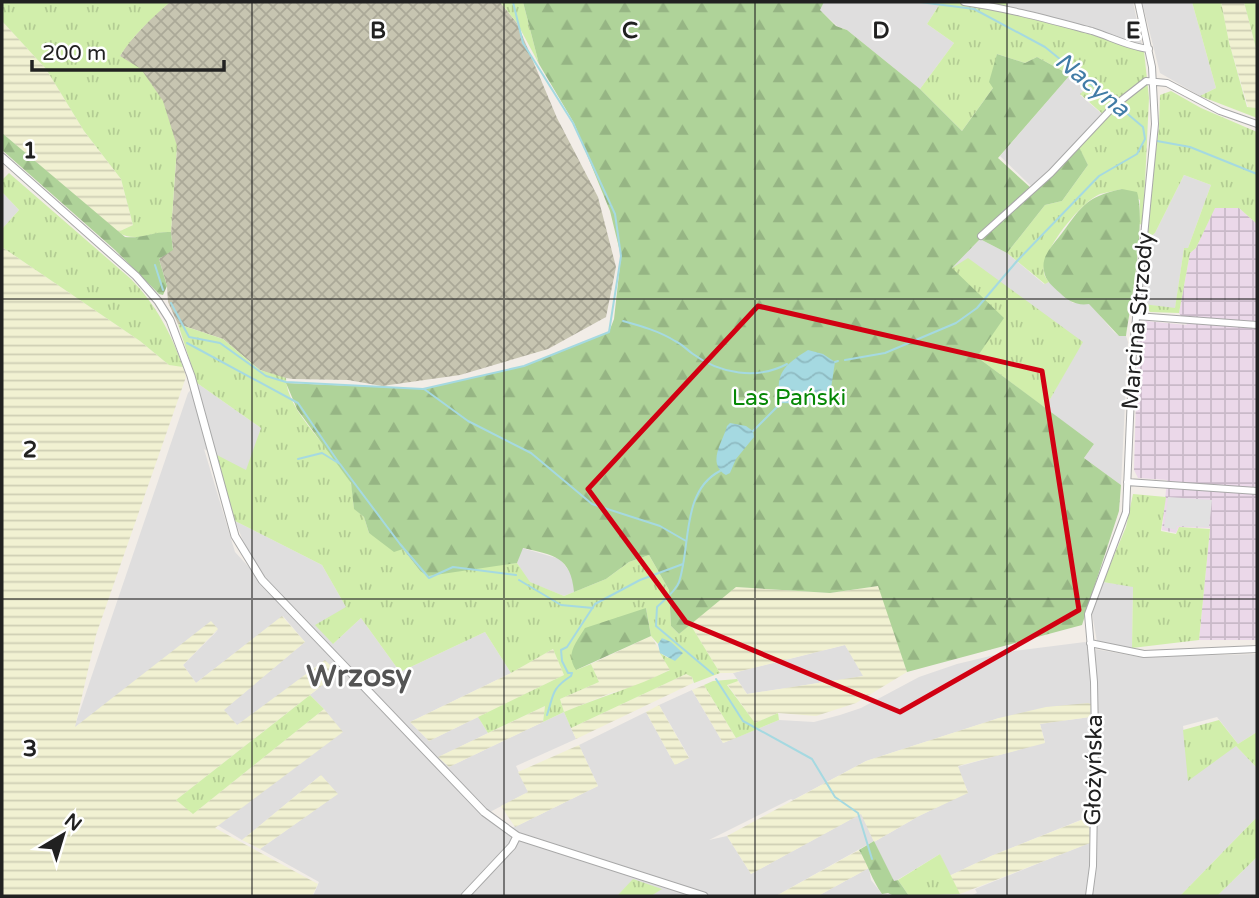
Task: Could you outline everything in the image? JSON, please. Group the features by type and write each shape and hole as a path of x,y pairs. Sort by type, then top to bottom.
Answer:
{"street":[{"path":"964,2 998,7 1096,32 1149,49"},
{"name":"Marcina Strzody","path":"1089,640 1088,614 1126,512 1136,317 1154,147 1154,81 1138,2"},
{"path":"981,236 1051,173 1116,104 1146,81 1167,83 1220,111 1257,124"},
{"path":"2,157 136,276 158,301 170,320 191,376 235,536 262,580 484,812 507,831 704,896"},
{"path":"1136,317 1257,324"},
{"path":"1127,482 1257,491"},
{"path":"1089,640 1144,654 1257,649"},
{"name":"Głożyńska","path":"1089,640 1095,691 1093,866 1089,896"},
{"path":"465,896 512,846 517,836"}],"highlighted area":[{"path":"758,306 1042,371 1079,610 900,712 686,622 588,489"}],"shaded area":[{"path":"170,2 500,2 517,23 557,118 598,197 616,267 606,317 548,349 460,375 382,386 348,380 278,377 260,370 223,339 178,324 168,302 167,286 159,259 173,249 171,232 177,146 120,56 151,18"},
{"path":"824,2 941,2 927,24 954,43 920,89 847,30 837,26 820,10"},
{"path":"1007,2 1133,2 1142,45 1006,6"},
{"path":"1142,2 1192,2 1216,88 1200,96 1160,73"},
{"path":"1070,75 1087,89 1080,95 1102,114 1050,170 1031,186 1000,156"},
{"path":"1184,175 1211,185 1188,248 1184,248 1175,309 1143,304 1144,242 1155,233"},
{"path":"2,192 19,210 2,229"},
{"path":"1215,207 1239,208 1257,224 1257,640 1199,640 1210,528 1179,527 1176,533 1162,530 1167,480 1138,478 1134,470 1138,328 1146,321 1187,325 1179,313 1190,253 1196,248"},
{"path":"980,239 1007,253 1044,284 1049,282 1073,303 1089,303 1114,332 1119,336 1126,336 1128,342 1121,485 1084,458 1094,444 1045,408 1082,342 952,268"},
{"path":"197,383 261,428 247,472 204,449 235,552 258,577 235,521 322,565 346,607 333,644 361,618 400,672 485,632 511,673 410,722 429,741 478,717 488,733 439,757 449,767 564,712 576,739 516,766 528,792 490,812 509,828 598,786 579,745 646,712 675,765 689,757 659,705 692,690 723,743 779,720 814,722 861,708 919,677 957,664 1007,652 1085,642 1095,649 1139,657 1257,654 1257,732 1238,744 1217,717 1183,726 1184,734 1236,746 1257,768 1257,817 1180,896 970,896 977,893 975,889 1089,843 1088,817 949,876 940,854 894,882 874,842 968,792 957,767 1045,742 1040,724 1090,717 999,718 866,761 709,840 727,836 751,874 862,813 874,841 776,896 651,896 661,889 633,880 617,896 313,896 319,882 260,849 337,794 321,775 242,840 217,825 324,709 310,695 338,673 237,725 223,710 305,642 283,616 196,683 183,665 218,630 74,728 188,393"},
{"path":"1168,497 1212,500 1209,527 1177,526 1176,530 1164,527"},
{"path":"522,548 560,559 573,576 574,592 564,596 529,582 517,563"},
{"path":"1103,582 1133,586 1132,648 1097,642 1092,613"},
{"path":"845,645 864,676 747,694 733,673"},
{"path":"1257,857 1257,896 1217,896"},
{"path":"869,868 871,880 881,896 818,896"}],"green space":[{"path":"2,2 170,2 137,34 120,56 141,69 163,101 177,146 171,232 131,237 118,232 133,225 121,179 84,131 46,69 2,21"},
{"path":"500,2 523,2 539,64 517,23"},
{"name":"Las Pański","path":"523,2 824,2 820,10 836,26 847,30 920,89 962,131 993,88 989,82 997,54 1025,63 1037,57 1070,75 998,158 1032,189 1077,143 1088,165 1062,201 1045,205 1007,253 980,239 952,268 1004,318 977,357 1094,444 1084,458 1121,485 1119,511 1082,625 907,672 878,586 830,593 736,587 679,634 671,626 669,590 649,555 629,562 606,579 574,592 565,565 544,553 523,548 517,563 428,576 420,571 403,549 394,552 369,533 364,517 354,509 351,483 297,409 286,383 423,389 524,366 609,332 614,319 621,256 610,211 574,123 539,64"},
{"path":"941,2 1007,2 1005,12 1100,36 1144,51 1149,98 1143,225 1139,224 1140,200 1122,189 1100,194 1092,199 1063,228 1044,263 1044,273 1049,282 1045,284 1007,253 1045,205 1062,201 1088,165 1078,146 1106,117 1080,94 1086,89 1070,75 1037,57 1025,63 997,54 993,88 962,131 920,89 954,43 927,24"},
{"path":"1192,2 1221,2 1247,107 1257,108 1257,118 1200,96 1216,88"},
{"path":"1221,2 1244,2 1257,52 1257,108 1248,107 1229,42"},
{"path":"1244,2 1257,2 1257,52"},
{"path":"2,21 46,69 84,131 121,179 133,225 118,232 2,133"},
{"path":"1171,91 1201,108 1257,132 1257,224 1239,208 1215,208 1196,248 1190,253 1179,313 1150,312 1143,304 1175,308 1184,248 1188,248 1211,185 1184,175 1155,233 1144,242 1159,127 1160,95"},
{"path":"2,133 125,237 171,232 173,250 159,259 167,286 163,295 2,150"},
{"path":"9,173 140,289 162,320 183,367 169,365 140,341 2,247 2,229 19,210 2,192 2,180"},
{"path":"1122,189 1137,192 1140,222 1126,336 1119,336 1089,304 1077,304 1063,296 1048,280 1043,266 1050,248 1084,205 1099,196"},
{"path":"2,247 140,341 169,365 183,366 186,377 96,635 75,727 211,621 218,629 183,665 196,683 282,616 305,642 224,710 237,725 325,660 338,673 176,800 194,813 324,709 343,732 215,828 318,884 312,896 2,896"},
{"path":"968,258 1083,342 1045,408 977,357 952,268"},
{"path":"178,324 223,339 260,370 286,378 288,391 302,417 350,481 354,508 364,517 369,533 403,549 420,571 517,563 530,582 564,596 606,579 629,562 649,555 669,590 671,626 679,634 690,624 720,673 694,683 692,677 686,674 571,728 564,712 543,722 545,706 488,733 478,717 564,675 553,649 511,673 485,632 400,672 361,618 333,644 315,625 346,607 322,565 235,521 215,454 246,470 261,428 197,383","holes":["646,608 651,636 658,644 663,638 668,658 660,653 670,670 564,712 560,699 599,682 591,664 576,670"]},
{"path":"1133,494 1166,497 1161,531 1176,534 1179,527 1210,529 1199,640 1132,648 1133,587 1103,582 1126,527"},
{"path":"879,586 907,672 856,703 816,716 778,713 755,723 727,684 738,681 747,694 863,676 845,645 733,673 720,673 690,624 736,587 830,593"},
{"path":"646,608 651,636 576,670 572,654 585,628"},
{"path":"651,636 671,669 636,687 611,693 564,712 560,699 599,682 591,664"},
{"path":"553,649 564,675 429,741 410,722 511,673"},
{"path":"686,674 692,677 693,683 576,739 571,728"},
{"path":"713,681 738,681 727,685 755,723 778,713 779,720 736,738 704,685"},
{"path":"704,685 736,738 723,743 692,690"},
{"path":"310,695 324,709 193,814 176,800"},
{"path":"1091,704 1090,717 1040,724 1045,743 958,766 968,793 919,816 874,842 861,814 751,874 727,836 866,761 999,718 1046,707"},
{"path":"659,705 689,758 675,765 646,712"},
{"path":"545,706 543,722 449,767 438,757"},
{"path":"1219,720 1238,744 1257,732 1257,768 1236,746 1188,781 1183,730"},
{"path":"579,745 598,786 515,827 501,806 528,792 518,772"},
{"path":"321,775 338,794 260,849 242,840"},
{"path":"1089,817 1090,843 960,894 949,876 991,856"},
{"path":"1257,817 1257,857 1217,896 1180,896"},
{"path":"874,841 894,881 898,880 909,896 882,894 859,850"},
{"path":"859,850 869,868 818,896 776,896"},
{"path":"940,854 960,894 909,896 898,880"},
{"path":"633,879 662,889 651,896 617,896"}],"water":[{"path":"808,350 823,354 835,362 830,395 813,402 781,403 779,385 783,371"},
{"path":"730,423 746,426 753,431 754,437 726,475 717,465 716,458"},
{"path":"662,638 683,653 675,661 660,653 658,644"}],"waterway":[{"path":"171,303 189,337 220,343 266,376 286,382 423,389 524,366 609,332 621,256 615,214 573,123 523,43 513,2"},
{"name":"Nacyna","path":"920,2 974,9 1045,47 1113,102"},
{"name":"Nacyna","path":"1117,105 1143,127 1145,139"},
{"path":"845,360 885,353 956,323 977,308 1017,261 1099,176 1137,154 1145,139"},
{"name":"Nacyna","path":"1157,141 1190,147 1257,174"},
{"path":"155,265 163,290"},
{"path":"623,321 663,334 704,361 727,370 763,372 787,364"},
{"path":"187,343 298,403 339,463"},
{"path":"424,389 468,421 531,453 592,504 660,526 686,541"},
{"path":"753,431 781,403"},
{"path":"298,459 322,453 340,464 429,578 453,567 516,575"},
{"path":"713,674 656,626 657,607 673,592 679,582 693,506 708,480 720,471"},
{"path":"547,715 556,689 572,673 568,673 562,661 561,650 567,647 595,604 640,580 683,564"},
{"path":"519,580 561,605 593,608"},
{"path":"716,679 743,721 812,759 835,797 858,813 872,859"}],"district":[{"name":"Wrzosy","path":"359,676"}]}
